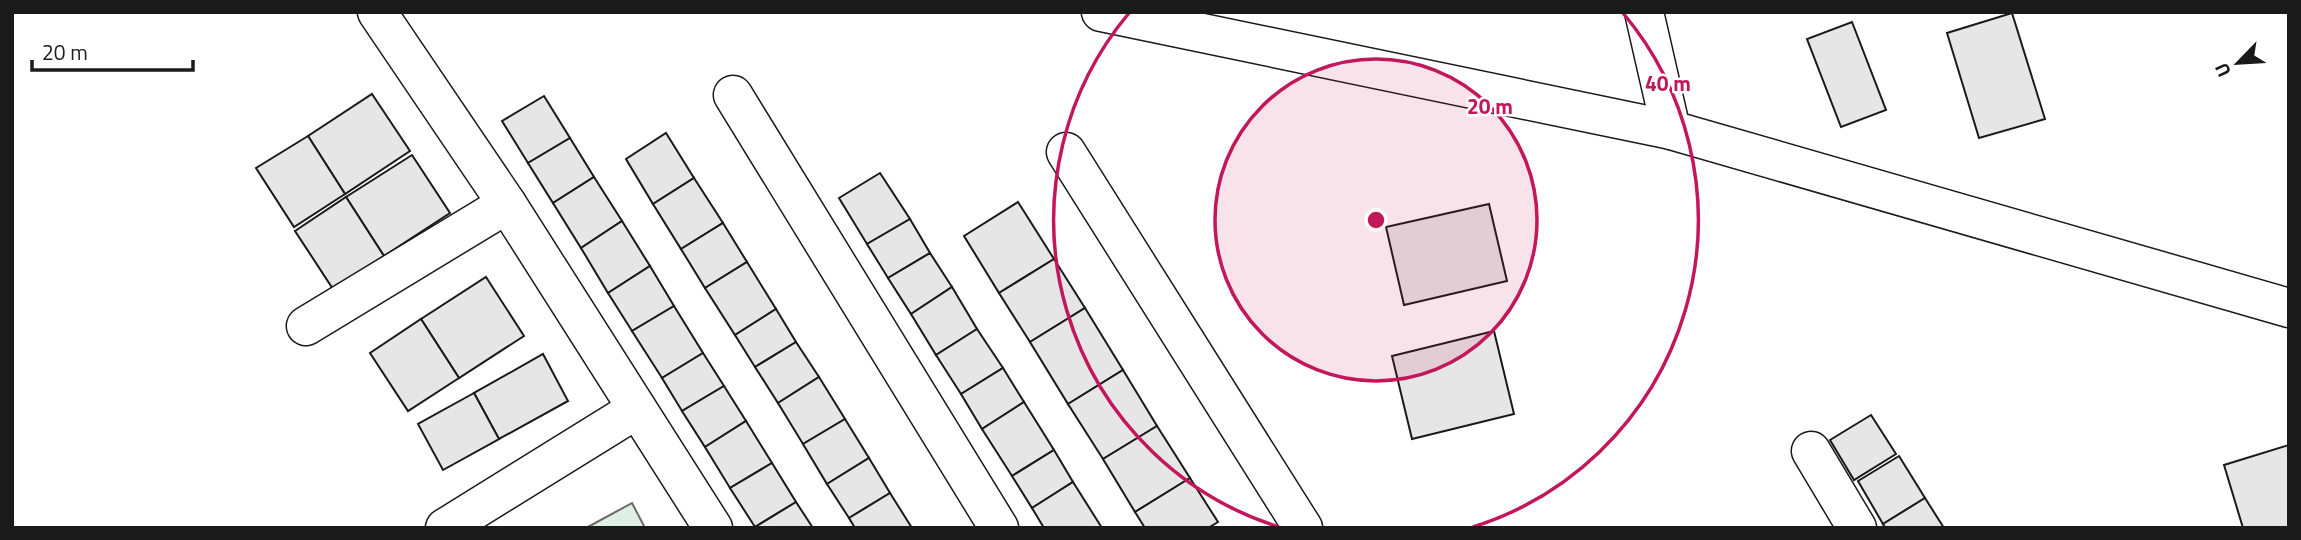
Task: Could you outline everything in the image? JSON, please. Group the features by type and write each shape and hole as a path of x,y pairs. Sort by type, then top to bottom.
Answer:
{"street":[{"path":"377,12 507,204 713,528"},
{"path":"1644,12 1671,130"},
{"path":"1103,13 1671,130 2289,307"},
{"path":"733,95 999,528"},
{"path":"1066,152 1303,528"},
{"path":"306,326 507,204"},
{"path":"444,528 637,409"},
{"path":"1811,452 1857,528"}],"green space":[{"path":"632,503 645,528 586,528"}],"building":[{"path":"2012,13 2045,119 1979,138 1947,33"},
{"path":"1852,22 1886,110 1841,127 1807,39"},
{"path":"372,94 410,151 345,194 308,136"},
{"path":"544,96 570,138 528,163 502,121"},
{"path":"666,133 694,178 653,204 626,159"},
{"path":"308,136 345,194 294,227 256,168"},
{"path":"570,138 594,177 553,203 528,163"},
{"path":"412,155 450,213 384,256 346,197"},
{"path":"880,173 910,219 867,244 839,198"},
{"path":"594,177 622,221 581,248 553,203"},
{"path":"694,178 723,223 681,249 653,204"},
{"path":"346,197 384,256 333,289 295,231"},
{"path":"1018,202 1054,259 999,293 964,236"},
{"path":"1489,204 1507,281 1404,305 1386,227"},
{"path":"910,219 930,253 888,278 867,244"},
{"path":"622,221 650,266 608,293 581,248"},
{"path":"723,223 747,262 705,288 681,249"},
{"path":"930,253 952,287 911,314 888,278"},
{"path":"1054,259 1085,308 1030,342 999,293"},
{"path":"747,262 776,309 735,335 705,288"},
{"path":"650,266 674,306 632,331 608,293"},
{"path":"486,277 524,336 459,378 421,319"},
{"path":"952,287 977,329 936,355 911,314"},
{"path":"674,306 703,353 662,378 632,331"},
{"path":"1085,308 1123,370 1068,404 1030,342"},
{"path":"776,309 796,342 755,367 735,335"},
{"path":"421,319 459,378 408,411 370,353"},
{"path":"977,329 1003,368 961,394 936,355"},
{"path":"1494,331 1514,414 1412,439 1392,356"},
{"path":"796,342 819,377 778,403 755,367"},
{"path":"703,353 724,386 682,411 662,378"},
{"path":"543,354 568,401 499,439 474,393"},
{"path":"1003,368 1024,402 982,429 961,394"},
{"path":"1123,370 1157,426 1103,459 1068,404"},
{"path":"819,377 845,419 803,444 778,403"},
{"path":"724,386 746,421 705,447 682,411"},
{"path":"474,393 499,439 443,470 418,424"},
{"path":"1024,402 1054,450 1012,476 982,429"},
{"path":"1871,415 1896,454 1854,480 1830,440"},
{"path":"845,419 869,458 827,484 803,444"},
{"path":"746,421 772,463 730,488 705,447"},
{"path":"1157,426 1190,478 1135,512 1103,459"},
{"path":"2289,445 2289,528 2243,528 2224,465"},
{"path":"1054,450 1073,482 1032,508 1012,476"},
{"path":"1899,456 1925,498 1883,524 1858,481"},
{"path":"869,458 890,493 849,518 827,484"},
{"path":"772,463 796,502 755,527 730,488"},
{"path":"1190,478 1218,522 1208,528 1145,528 1135,512"},
{"path":"1073,482 1102,528 1044,528 1032,508"},
{"path":"890,493 912,528 855,528 849,518"},
{"path":"1925,498 1944,528 1886,528 1883,524"},
{"path":"796,502 813,528 755,528 755,527"}]}
